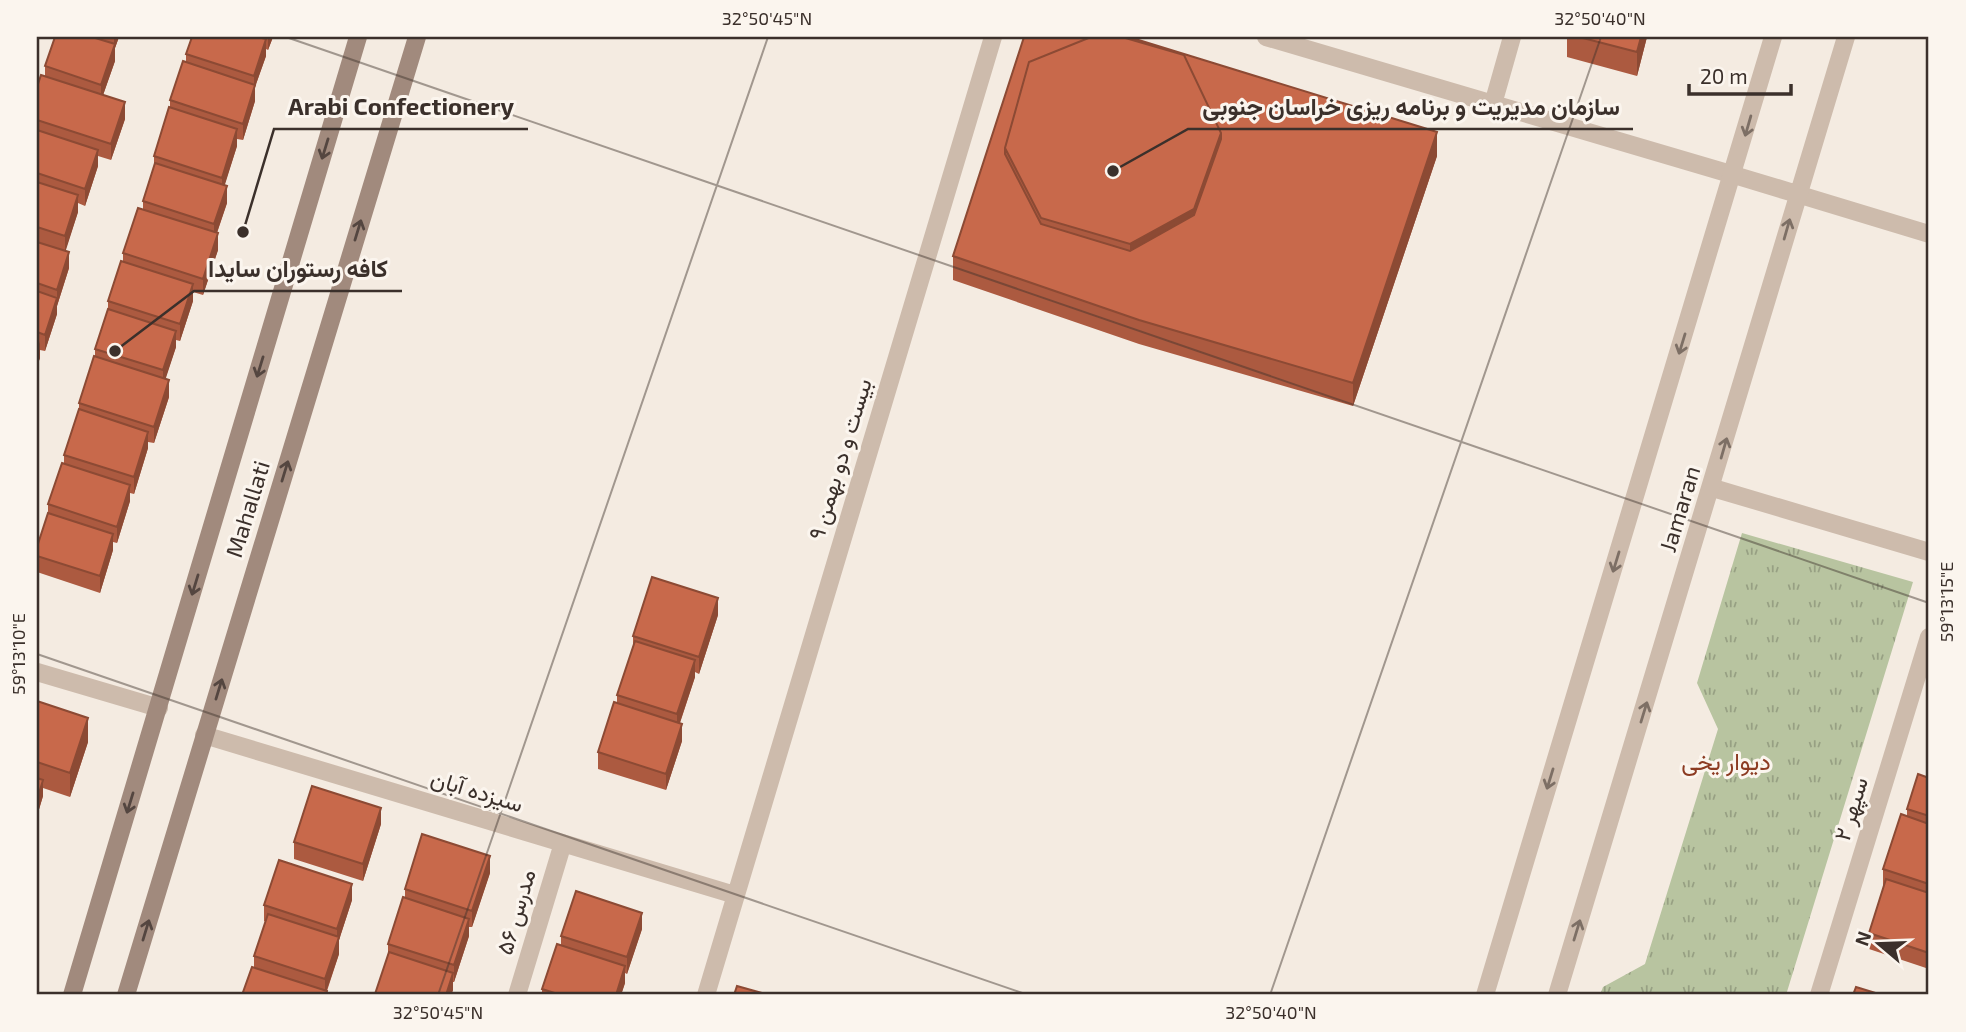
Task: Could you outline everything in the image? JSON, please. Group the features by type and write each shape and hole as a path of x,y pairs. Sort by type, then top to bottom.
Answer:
{"main road":[{"name":"Mahallati","path":"72,995 358,37"},
{"name":"Mahallati","path":"126,995 416,37"}],"street":[{"name":"بیست و دو بهمن ۹","path":"706,995 993,37"},
{"path":"1265,37 1929,234"},
{"path":"1328,55 1333,37"},
{"path":"1493,104 1512,37"},
{"name":"Jamaran","path":"1485,995 1734,175 1773,37"},
{"name":"Jamaran","path":"1557,995 1713,488 1797,194 1846,37"},
{"path":"1713,488 1929,552"},
{"name":"سپهر ۲","path":"1819,995 1929,637"},
{"path":"37,671 159,708"},
{"name":"سیزده آبان","path":"205,735 735,895"},
{"name":"مدرس ۵۶","path":"517,995 562,843"}],"green space":[{"path":"1742,533 1913,582 1786,995 1600,995 1603,987 1645,964 1718,729 1697,683"}],"building":[{"path":"55,37 92,37 115,44 101,85 45,66"},
{"path":"192,37 266,39 254,76 186,54"},
{"path":"1024,37 1091,37 1029,62 1005,154 1041,224 1130,251 1194,215 1221,133 1184,55 1122,37 1129,37 1437,132 1353,383 1139,320 953,256"},
{"path":"1091,37 1122,37 1184,55 1221,133 1194,209 1130,244 1041,218 1005,148 1029,62"},
{"path":"1579,37 1641,37 1637,52"},
{"path":"183,61 255,85 243,124 170,100"},
{"path":"41,75 125,102 111,144 37,120 37,87"},
{"path":"169,107 237,129 222,178 154,156"},
{"path":"37,130 98,150 85,189 37,173"},
{"path":"155,163 227,186 214,224 143,201"},
{"path":"37,182 78,195 65,236 37,227"},
{"path":"138,208 218,233 203,279 123,253"},
{"path":"37,242 69,252 57,290 37,283"},
{"path":"121,261 193,284 180,324 108,301"},
{"path":"37,291 57,298 45,335 37,332"},
{"path":"108,309 176,331 163,370 95,349"},
{"path":"94,356 169,380 154,427 79,403"},
{"path":"79,409 148,432 134,477 64,455"},
{"path":"62,463 130,485 117,527 48,504"},
{"path":"48,513 113,534 100,576 37,556 37,547"},
{"path":"652,577 718,598 699,657 633,636"},
{"path":"635,641 695,660 677,714 617,695"},
{"path":"37,701 88,718 70,773 37,762"},
{"path":"614,702 682,724 666,774 598,752"},
{"path":"1918,774 1929,778 1929,816 1907,809"},
{"path":"37,778 43,780 37,800"},
{"path":"312,786 381,808 363,864 294,842"},
{"path":"1901,814 1929,824 1929,884 1883,869"},
{"path":"422,834 490,856 472,911 405,889"},
{"path":"279,860 352,884 337,929 264,905"},
{"path":"1886,879 1929,893 1929,953 1869,933"},
{"path":"576,891 642,913 627,957 561,936"},
{"path":"403,897 469,919 454,965 388,944"},
{"path":"268,914 339,937 325,979 254,956"},
{"path":"557,944 625,966 616,995 561,995 542,989"},
{"path":"389,952 453,973 446,995 375,994"},
{"path":"252,967 327,991 326,995 242,995"},
{"path":"737,986 769,995 734,995"},
{"path":"1856,987 1882,995 1853,995"}],"place":[{"name":"سازمان مدیریت و برنامه ریزی خراسان جنوبی","path":"1113,171"},
{"name":"Arabi Confectionery","path":"243,232"},
{"name":"کافه رستوران سایدا","path":"115,351"}],"district":[{"name":"دیوار یخی","path":"1726,762"}]}
